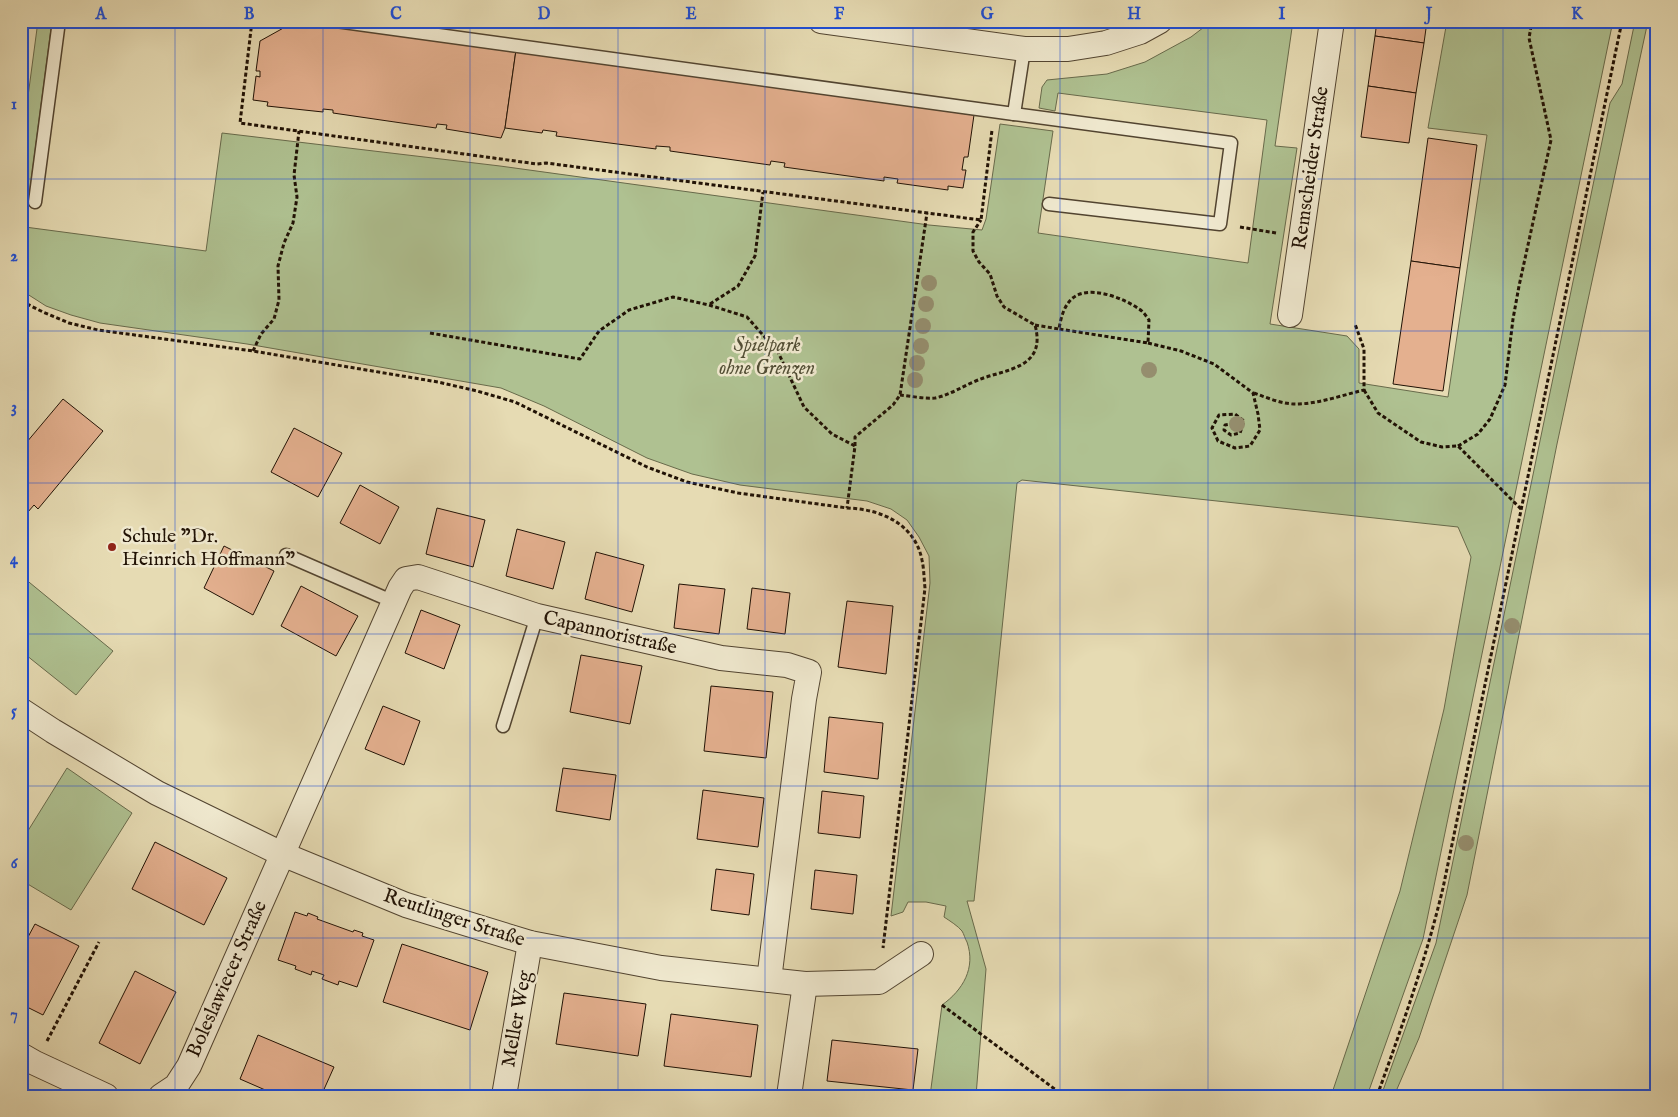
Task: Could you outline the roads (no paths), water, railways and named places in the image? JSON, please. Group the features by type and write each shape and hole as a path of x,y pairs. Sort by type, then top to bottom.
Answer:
{"street":[{"path":"821,21 1024,49 1068,49 1106,42 1140,32 1160,21"},
{"name":"Remscheider Straße","path":"1290,315 1332,21"},
{"name":"Capannoristraße","path":"282,854 400,588 406,579 418,577 537,616 721,658 787,666 809,672 769,980"},
{"name":"Reutlinger Straße","path":"21,710 157,793 282,854 406,905 530,943 661,968 805,984 879,982 921,954"},
{"name":"Boleslawiecer Straße","path":"161,1096 176,1086 189,1066 282,854"},
{"name":"Meller Weg","path":"504,1096 530,943"},
{"path":"788,1096 805,984"},
{"path":"28,1059 106,1096"}],"lane":[{"path":"35,202 59,21"},
{"path":"336,21 1231,143 1220,224 1049,204"},
{"path":"1014,114 1024,49"},
{"path":"286,555 394,602"},
{"path":"503,726 537,616"}],"place":[{"name":"Schule \"Dr. Heinrich Hoffmann\"","path":"112,547"}],"park label":[{"name":"Spielpark ohne Grenzen","path":"767,356"}]}
